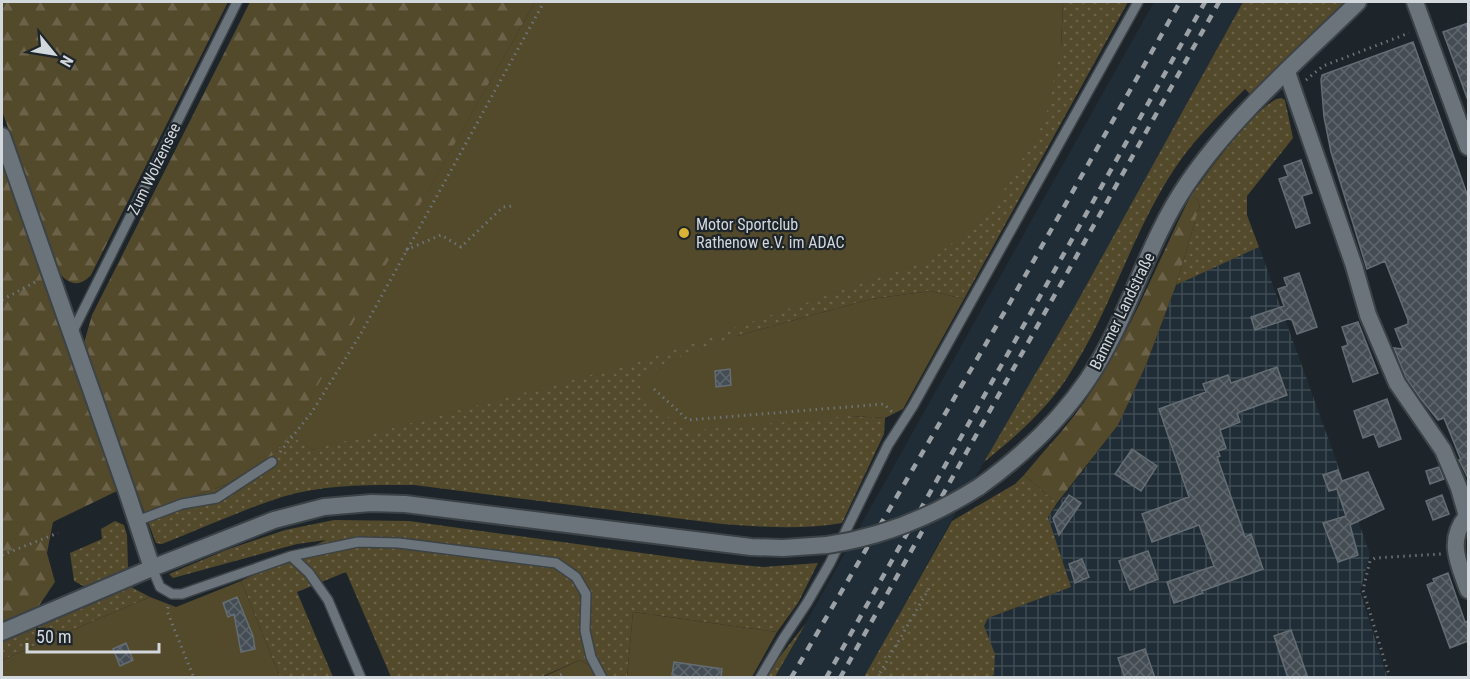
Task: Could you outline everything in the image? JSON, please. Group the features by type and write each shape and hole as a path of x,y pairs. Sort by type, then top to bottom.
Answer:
{"main road":[{"name":"Bammer Landstraße","path":"2,632 152,568 274,520 324,507 371,503 438,507 751,547 783,548 827,544 876,534 919,520 979,487 1044,434 1089,377 1186,185 1210,152 1358,2"},
{"path":"1415,2 1468,147"},
{"path":"1287,72 1354,266 1368,315 1397,383 1443,450 1459,488 1468,516 1458,531 1455,553 1468,590"},
{"path":"2,136 152,568"}],"lane":[{"name":"Zum Wolzensee","path":"70,337 237,2"},
{"path":"760,678 830,563 888,445 913,406 1138,2"},
{"path":"136,521 182,504 217,498 272,462"},
{"path":"152,568 160,587 172,594 182,594 291,556 358,542 399,543 556,563 576,577 586,594 585,631 591,657 602,678"},
{"path":"291,556 309,573 328,600 361,678"}],"path":[{"path":"272,462 312,412 360,335 544,2"},
{"path":"1293,90 1323,66 1397,38"},
{"path":"406,250 441,235 461,248 502,207 513,206"},
{"path":"2,300 49,274"},
{"path":"654,389 688,420 884,404 894,414"},
{"path":"2,555 58,533"},
{"path":"1390,678 1363,590 1370,561 1375,558 1455,553"},
{"path":"877,678 930,587"},
{"path":"167,611 194,678"},
{"path":"555,678 564,673"}],"shaded area":[{"path":"1154,2 1243,2 1076,304 984,462 864,677 775,678"},
{"path":"1259,247 1370,554 1360,591 1387,677 988,677 994,675 983,626 988,618 1071,587 1048,517 1118,425 1146,365 1176,285"}],"green space":[{"path":"2,2 228,2 91,275 79,283 71,282 60,274 2,111"},
{"path":"250,2 535,2 291,434 269,459 225,485 145,514 84,343 92,315"},
{"name":"Motor Sportclub Rathenow e.V. im ADAC","path":"535,2 1063,2 1061,47 1045,121 994,207 934,258 631,364 312,450 290,434"},
{"path":"1063,2 1128,2 964,299 930,291 871,299 737,336 851,416 885,418 884,434 842,523 797,527 722,524 414,485 364,485 331,487 282,497 162,544 156,543 145,514 225,485 269,459 290,434 313,450 1061,47"},
{"path":"1243,2 1344,2 1250,94 1245,89 1185,154 1154,203 1095,330 1067,378 1029,423 984,462 1076,304"},
{"path":"1281,98 1285,100 1293,138 1247,196 1247,215 1259,247 1176,285 1200,205 1198,200 1191,195 1220,156 1259,111"},
{"path":"2,154 117,491 53,522 47,553 55,582 38,607 2,622"},
{"path":"1191,195 1198,200 1200,205 1176,285 1146,365 1118,425 1057,503 1024,475 1076,414 1105,369 1132,320"},
{"path":"930,291 964,299 903,409 885,418 851,416 687,431 646,400 637,379 674,359 737,336 871,299"},
{"path":"1024,475 1057,503 1048,517 1071,587 988,618 984,626 995,654 994,675 988,678 864,677 952,521 1015,484"},
{"path":"334,520 409,521 700,561 763,567 818,563 798,603 777,632 633,612 627,678 608,677 580,660 541,677 391,677 346,572 297,592 333,677 280,677 241,581 326,540 297,544 173,578 169,574 226,550 285,530"},
{"path":"115,521 124,525 127,535 128,568 85,587 74,581 70,553 102,539 101,529"},
{"path":"241,581 280,677 2,678 2,660 150,597 176,607"},
{"path":"131,587 150,597 2,660 2,642"},
{"path":"633,612 777,632 752,677 627,678"},
{"path":"806,623 775,677 767,677 778,659"},
{"path":"580,660 608,677 541,678"}],"building":[{"path":"1468,23 1468,97 1467,98 1443,32"},
{"path":"1413,42 1468,197 1468,478 1444,418 1438,420 1406,378 1394,348 1403,349 1395,329 1408,324 1408,320 1385,261 1367,269 1331,152 1324,117 1322,75"},
{"path":"1301,160 1312,193 1302,196 1310,223 1296,228 1279,179 1288,176 1284,166"},
{"path":"1299,273 1317,327 1297,334 1292,320 1288,319 1255,330 1251,317 1284,306 1278,289 1287,286 1284,278"},
{"path":"1358,322 1378,373 1353,382 1342,347 1348,345 1342,327"},
{"path":"1277,367 1287,395 1237,413 1240,422 1220,430 1226,448 1218,451 1220,456 1217,457 1245,537 1251,534 1263,569 1174,603 1167,582 1214,566 1199,525 1152,542 1142,514 1189,497 1159,409 1206,392 1203,384 1228,375 1231,383"},
{"path":"730,369 731,385 716,387 715,371"},
{"path":"1387,399 1401,439 1379,447 1374,434 1363,438 1354,411"},
{"path":"1132,449 1157,466 1141,491 1115,474"},
{"path":"1439,467 1444,479 1430,484 1426,471"},
{"path":"1338,470 1342,481 1368,472 1384,509 1350,525 1358,555 1338,562 1323,523 1346,516 1337,489 1329,491 1323,475"},
{"path":"1069,495 1081,503 1059,535 1053,518"},
{"path":"1442,495 1449,514 1433,520 1426,501"},
{"path":"1148,551 1158,579 1130,590 1119,561"},
{"path":"1082,559 1089,577 1075,583 1069,564"},
{"path":"1448,573 1465,622 1468,621 1468,641 1450,648 1427,585 1434,582 1433,579"},
{"path":"237,597 253,636 255,649 241,652 234,614 228,617 223,603"},
{"path":"1291,630 1308,678 1288,678 1274,636"},
{"path":"126,643 133,660 120,666 113,649"},
{"path":"1145,649 1155,678 1125,678 1118,658"},
{"path":"674,662 722,669 721,678 689,678 672,675"}],"railway":[{"path":"791,678 1008,306 1180,2"},
{"path":"826,678 1205,2"},
{"path":"840,678 1219,2"}],"place":[{"name":"Motor Sportclub Rathenow e.V. im ADAC","path":"684,233"}]}
